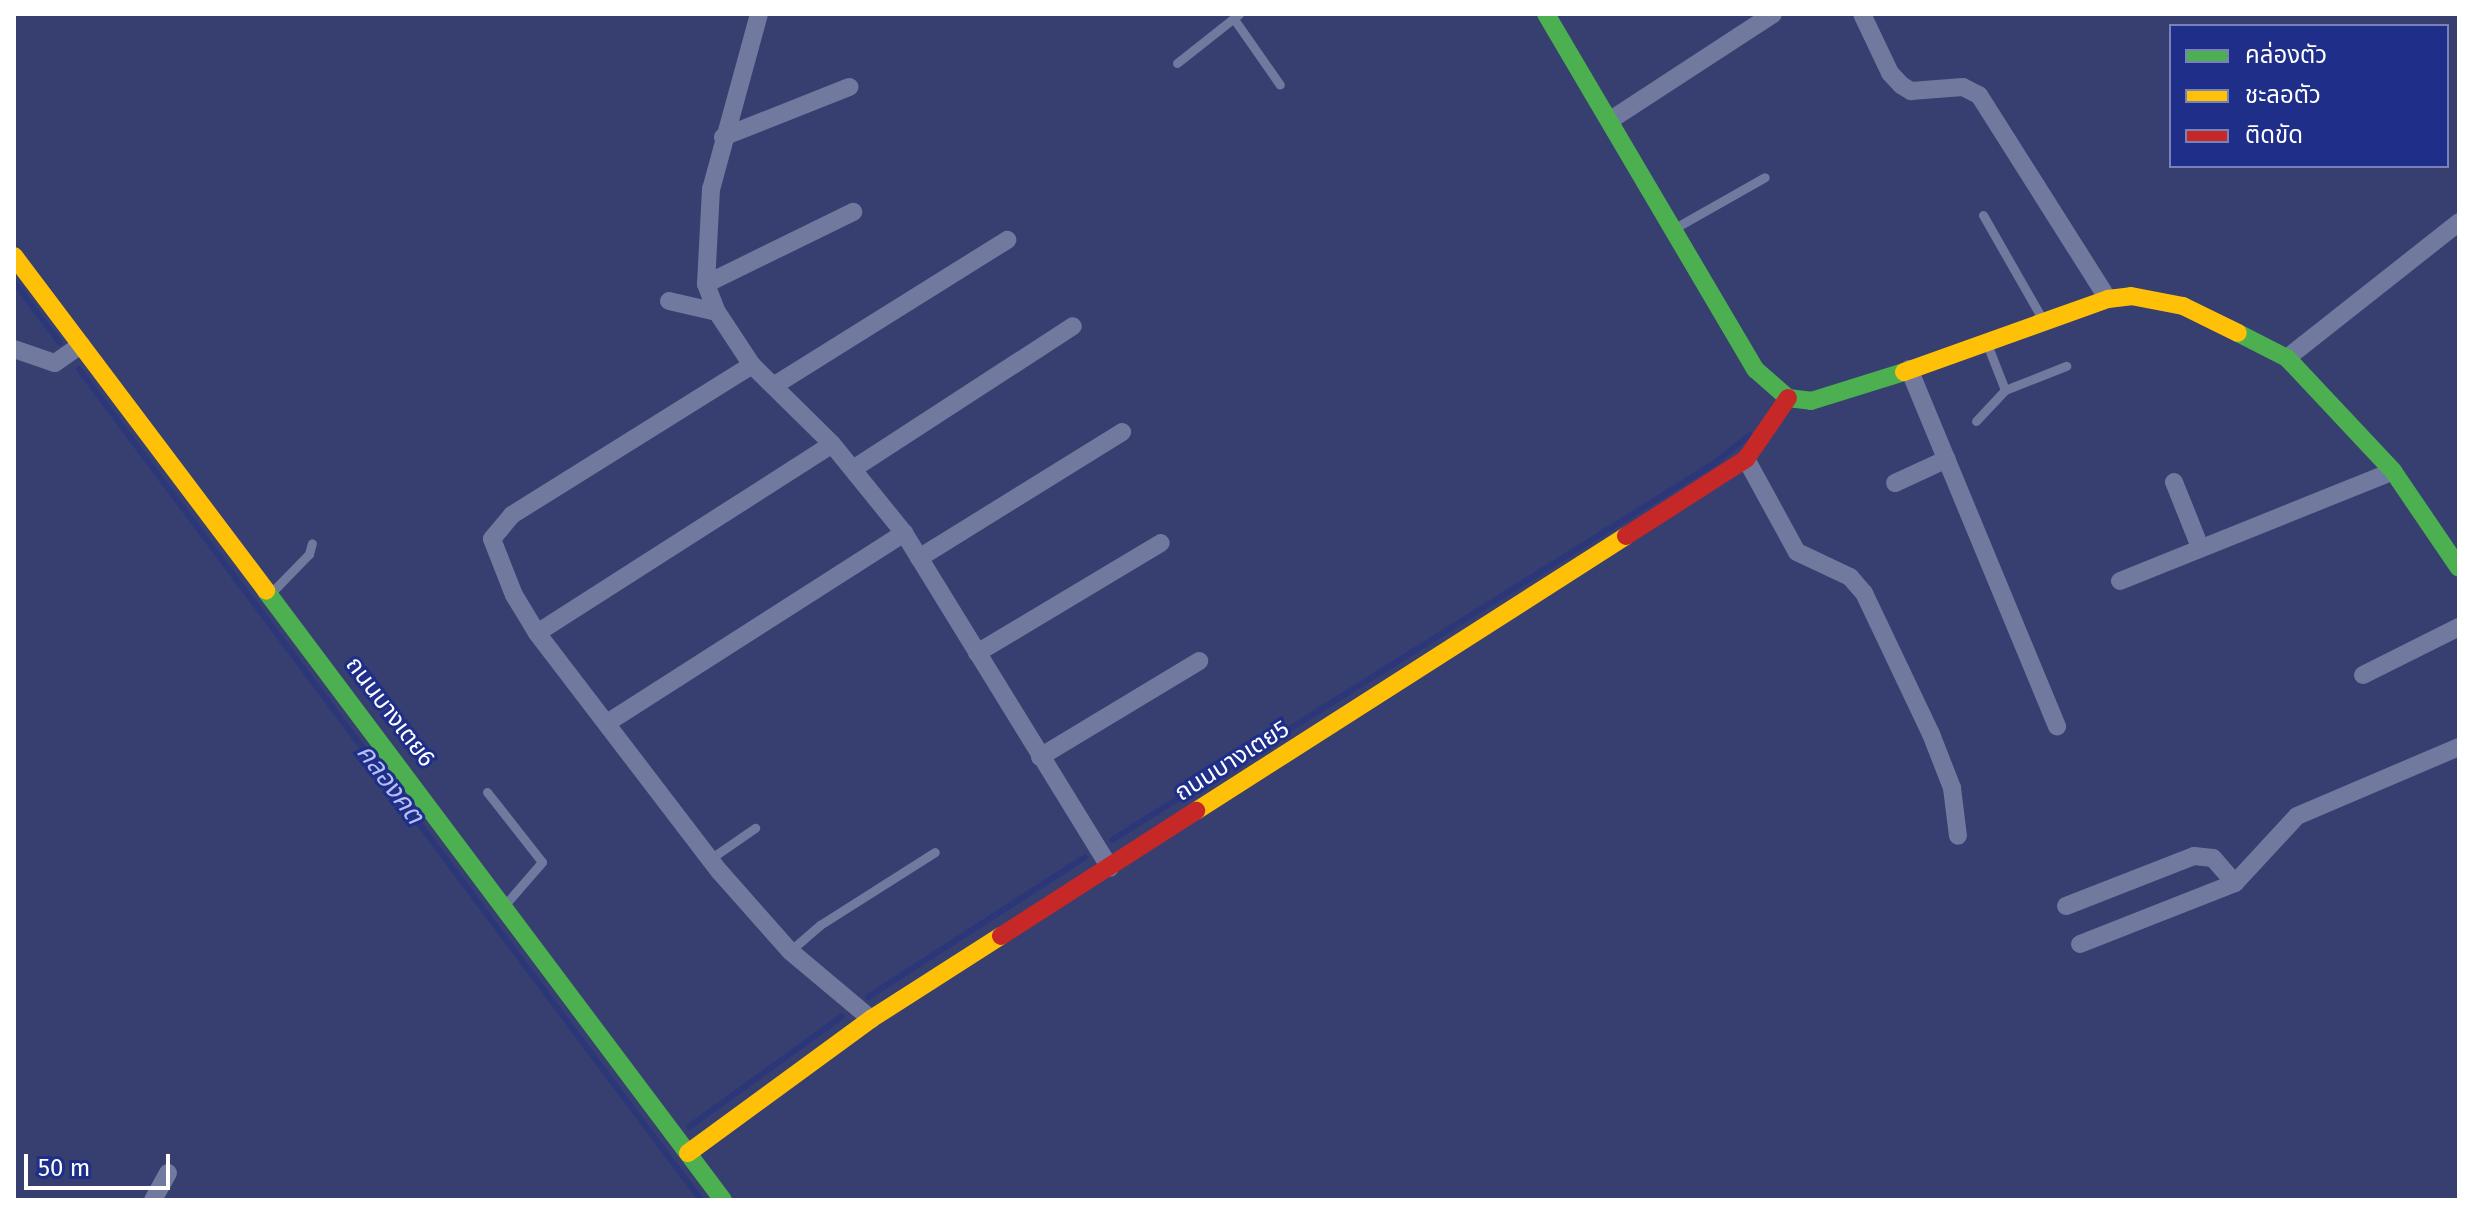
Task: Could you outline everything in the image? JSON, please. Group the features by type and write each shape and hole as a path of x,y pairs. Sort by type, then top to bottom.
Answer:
{"street":[{"path":"759,14 711,189 706,284 717,312 752,365 832,444 904,533 1110,868"},
{"path":"1546,14 1612,119 1672,229 1756,370 1788,398 1811,401 1841,393 2108,299 2131,296 2183,306 2287,358 2393,471 2459,568"},
{"path":"1612,119 1773,14"},
{"path":"1862,14 1890,73 1901,85 1911,91 1963,87 1979,95 2108,299"},
{"path":"723,137 849,87"},
{"path":"706,284 853,212"},
{"path":"2287,358 2459,222"},
{"path":"775,385 1007,240"},
{"name":"ถนนบางเตย6","path":"14,256 723,1200"},
{"path":"669,301 717,312"},
{"path":"853,469 1073,326"},
{"path":"14,349 55,363 81,345"},
{"path":"752,365 497,527 492,539 514,595 537,633 710,859 790,951 871,1019"},
{"path":"1909,369 2057,727"},
{"name":"ถนนบางเตย5","path":"688,1153 871,1019 1746,459 1788,398"},
{"path":"919,558 1122,432"},
{"path":"537,633 832,444"},
{"path":"1746,459 1797,552 1850,577 1864,593 1931,734 1952,788 1958,836"},
{"path":"1895,483 1947,459"},
{"path":"2120,581 2393,471"},
{"path":"2174,482 2200,547"},
{"path":"607,723 904,533"},
{"path":"977,653 1161,543"},
{"path":"2363,675 2459,627"},
{"path":"1040,757 1199,661"},
{"path":"2080,944 2235,883 2297,816 2459,747"},
{"path":"2066,906 2194,856 2213,858 2235,883"},
{"path":"153,1200 168,1173"}],"lane":[{"path":"1177,63 1236,16 1280,85"},
{"path":"1672,229 1765,177"},
{"path":"1983,215 2043,320"},
{"path":"1986,341 2005,390"},
{"path":"1976,421 2005,390 2066,366"},
{"path":"270,594 309,554 312,543"},
{"path":"487,792 542,862 504,906"},
{"path":"710,859 755,828"},
{"path":"790,951 820,925 935,852"}],"waterway":[{"name":"คลองคต","path":"14,282 60,343"},
{"name":"คลองคต","path":"79,369 701,1200"},
{"path":"1112,840 1716,462 1750,435"},
{"path":"868,997 1085,857"},
{"path":"689,1127 841,1017"}],"traffic: fast":[{"path":"1546,14 1756,370 1788,398 1811,401 1904,372"},
{"path":"2238,333 2287,358 2393,471 2459,568"},
{"path":"266,591 723,1200"}],"traffic: slow":[{"path":"14,256 266,591"},
{"path":"1904,372 2108,299 2131,296 2183,306 2238,333"},
{"path":"1196,811 1626,536"},
{"path":"688,1153 871,1019 1001,936"}],"traffic: jam":[{"path":"1626,536 1746,459 1788,398"},
{"path":"1001,936 1196,811"}]}
